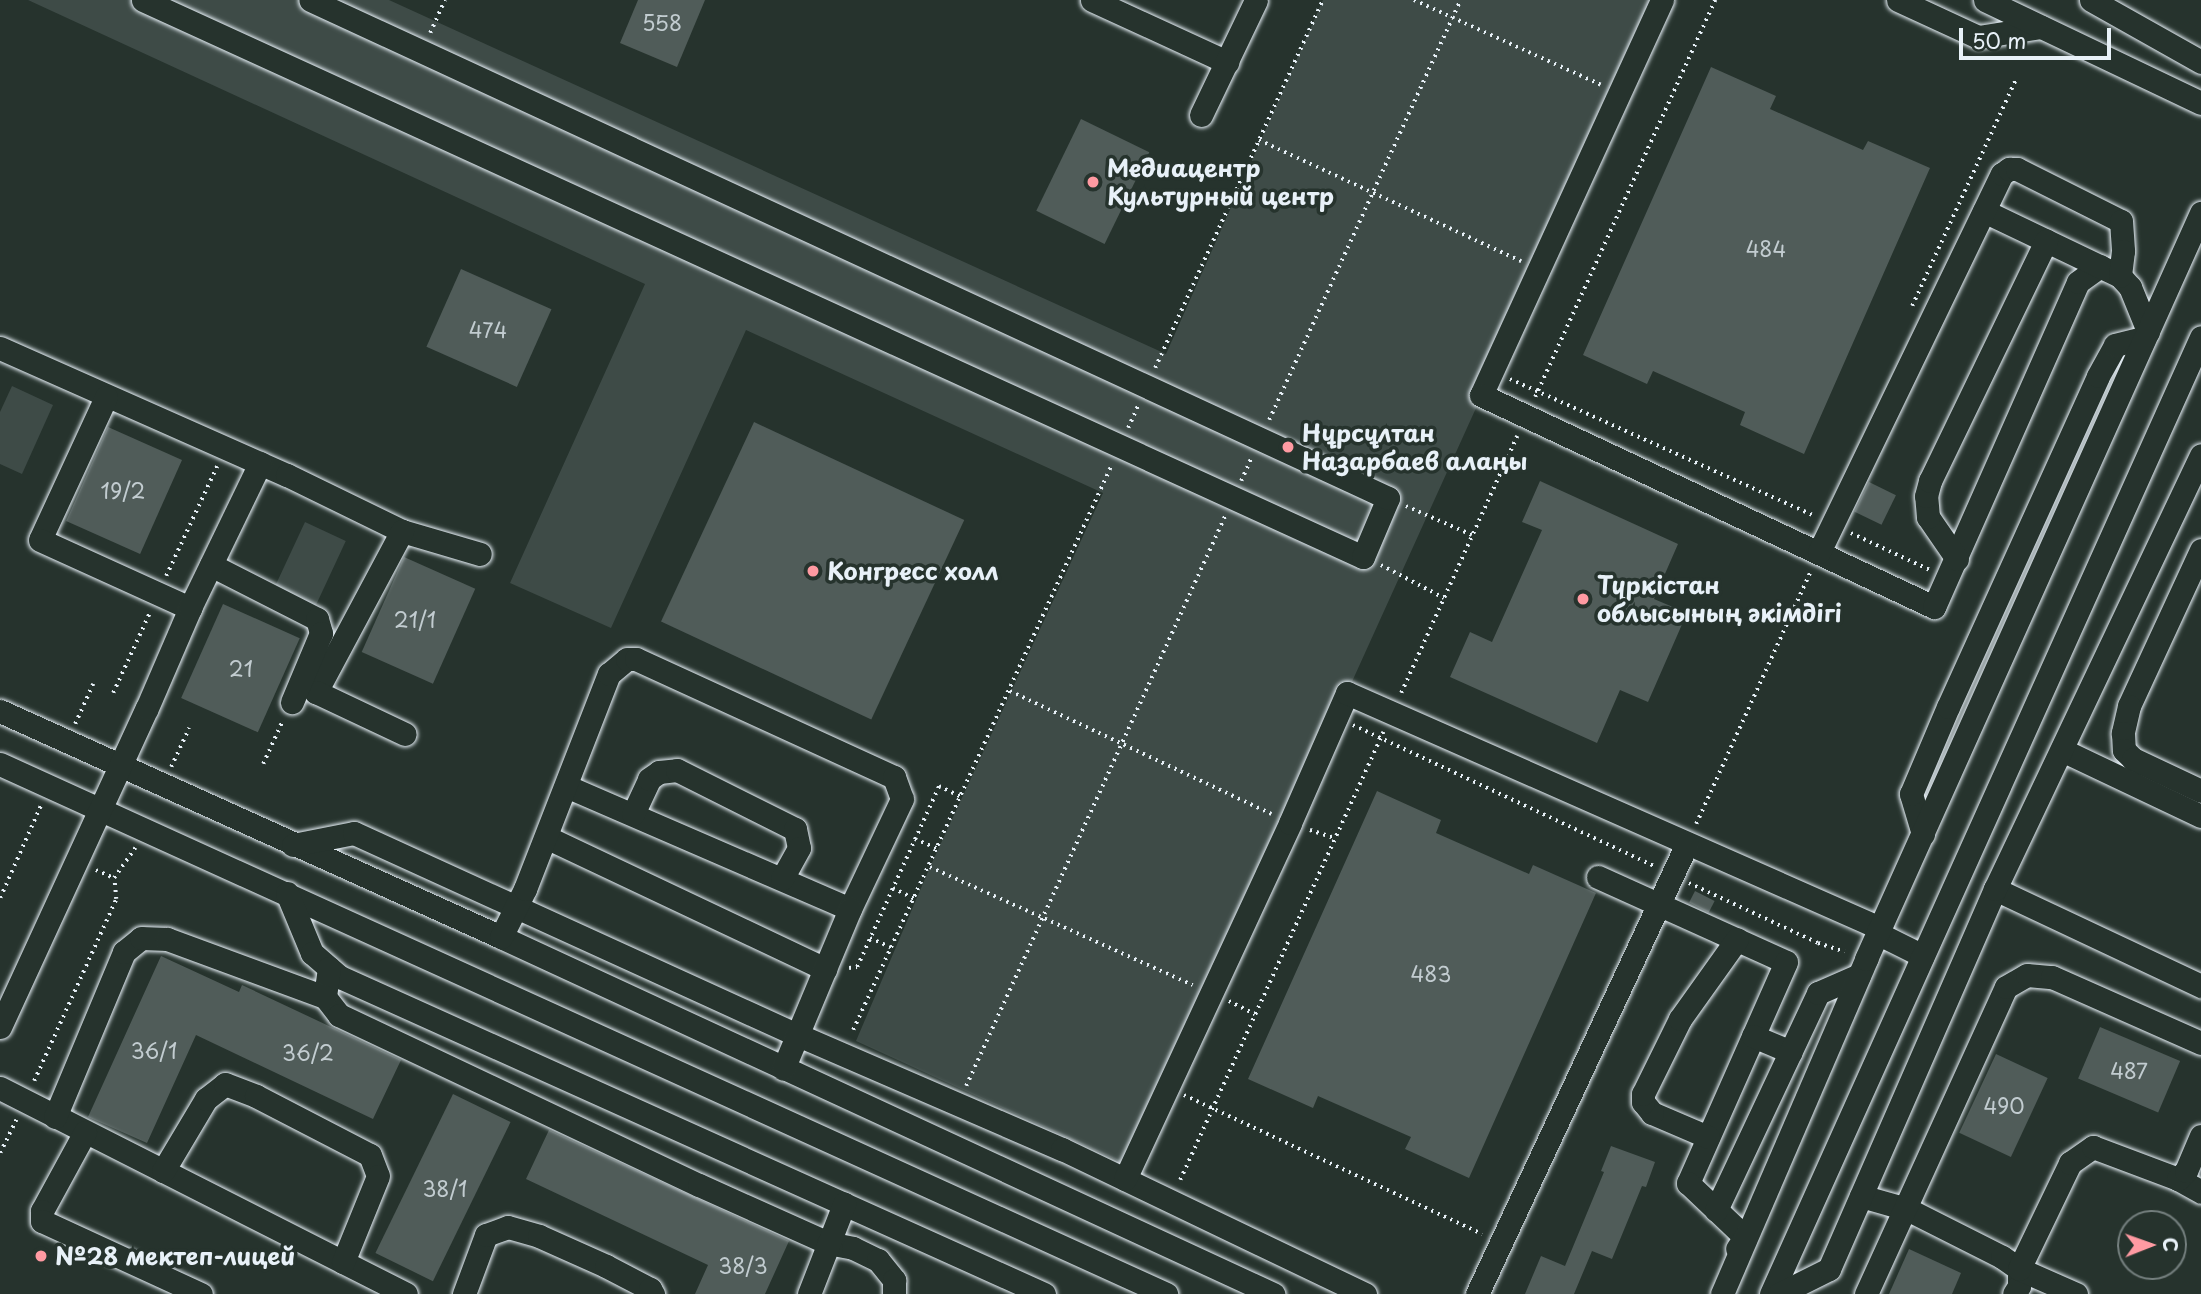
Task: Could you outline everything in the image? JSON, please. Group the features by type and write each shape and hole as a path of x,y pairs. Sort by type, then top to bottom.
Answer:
{"street":[{"path":"143,0 1363,557 1388,498 310,0"},
{"path":"1091,0 1227,62"},
{"path":"1201,115 1256,0"},
{"path":"1662,0 1482,394 1934,607 2078,282 2110,271 2123,251 2121,221 2017,169 2009,169 2002,174 1819,552"},
{"path":"1898,0 1978,37 2041,27"},
{"path":"1985,0 2201,103"},
{"path":"2091,0 2201,62"},
{"path":"1984,211 2110,271 2130,287 2146,334"},
{"path":"1722,1294 1862,967 2201,213"},
{"path":"1952,568 1928,517 1926,496 1930,481 2046,241"},
{"path":"1771,1294 2201,337"},
{"path":"0,348 260,463 402,531 480,554"},
{"path":"106,397 40,540 190,608"},
{"path":"1779,1294 1829,1269 1995,889 2194,487 2201,456"},
{"path":"0,1027 190,608 260,463"},
{"path":"402,531 316,692 405,734"},
{"path":"2201,550 2129,706 2123,733 2124,750 2133,759 2201,791"},
{"path":"211,565 317,619 321,633 292,702"},
{"path":"501,937 546,837 609,674 627,659 636,659 894,777 902,799 850,909 783,1069"},
{"path":"1125,1179 1212,994 1347,693 1687,843 1879,931 1923,956"},
{"path":"0,711 501,937 1273,1294"},
{"path":"2062,750 2201,816"},
{"path":"0,764 1166,1294"},
{"path":"633,814 649,779 659,772 677,770 795,829 799,848 782,879"},
{"path":"566,786 850,909"},
{"path":"293,845 354,833 798,1035 1125,1179 1364,1294"},
{"path":"546,837 825,969"},
{"path":"1477,1294 1687,843"},
{"path":"1598,877 1786,962 1688,1183 1745,1237"},
{"path":"1995,889 2201,986"},
{"path":"287,894 312,954 340,977 1044,1294"},
{"path":"55,1117 124,952 141,938 167,939 325,997 339,1015 828,1243 853,1248 878,1260 894,1280 894,1294"},
{"path":"1708,1137 1652,1113 1643,1102 1643,1094 1680,1019 1737,939"},
{"path":"1716,1210 1818,993 1862,967"},
{"path":"325,997 329,968"},
{"path":"1866,1294 2006,987 2027,975 2052,977 2201,1043"},
{"path":"1753,1036 1791,1052"},
{"path":"163,1171 206,1099 225,1084 256,1096 370,1155 378,1175 343,1262"},
{"path":"0,1088 406,1294"},
{"path":"85,1132 41,1211 42,1221 201,1294"},
{"path":"2178,1179 2186,1171 2201,1136"},
{"path":"2014,1294 2019,1286 2018,1269 2070,1163 2093,1147 2178,1179 2201,1192"},
{"path":"1861,1196 1907,1209 2002,1257 2018,1269 2076,1294"},
{"path":"809,1294 844,1204"},
{"path":"464,1294 486,1235 508,1227 539,1236 606,1266 650,1289 653,1294"},
{"path":"1711,1294 1745,1237"}],"path":[{"path":"422,52 444,0"},
{"path":"853,1030 962,797 1323,0"},
{"path":"1413,0 1619,94"},
{"path":"957,1104 1124,744 1460,0"},
{"path":"1180,1180 1715,0"},
{"path":"1907,317 2016,79"},
{"path":"1259,140 1539,269"},
{"path":"1492,370 1832,525 1952,568"},
{"path":"113,693 225,448"},
{"path":"1388,498 1472,535"},
{"path":"1687,843 1819,552"},
{"path":"1363,557 1444,598"},
{"path":"1010,691 1290,823 1335,838"},
{"path":"263,764 292,702"},
{"path":"1336,717 1818,943 1862,967"},
{"path":"162,786 189,728"},
{"path":"825,969 857,967 939,786 962,797"},
{"path":"0,1153 116,899 114,878 133,852 144,829"},
{"path":"915,839 938,849"},
{"path":"930,867 1255,1014"},
{"path":"893,888 915,899"},
{"path":"870,938 892,948"},
{"path":"1167,1087 1501,1243"}],"shaded area":[{"path":"28,0 389,0 1166,354 1323,0 1661,0 1132,1167 856,1041 930,867 1103,493 746,330 611,628 510,583 645,284"},
{"path":"12,386 53,405 22,474 0,464 0,412"},
{"path":"305,522 346,541 314,610 273,591"}],"building":[{"path":"638,0 705,0 677,67 620,43"},
{"path":"1711,67 1776,96 1770,109 1863,150 1868,141 1930,168 1804,454 1740,425 1745,412 1653,371 1647,384 1583,355"},
{"name":"Медиацентр Культурный центр","path":"1081,119 1149,152 1105,244 1036,211"},
{"path":"461,269 551,309 517,387 426,347"},
{"name":"Конгресс холл","path":"754,422 964,520 871,719 661,621"},
{"path":"108,427 182,460 140,554 66,521"},
{"name":"Түркістан облысының әкімдігі","path":"1540,481 1678,544 1654,599 1687,613 1648,702 1620,690 1597,743 1450,677 1470,632 1492,642 1542,530 1522,522"},
{"path":"1869,482 1896,495 1881,525 1855,512"},
{"path":"404,557 475,589 433,684 362,652"},
{"path":"223,604 300,638 258,732 181,698"},
{"path":"1377,791 1441,820 1436,833 1529,874 1533,865 1596,893 1469,1178 1405,1149 1411,1137 1318,1096 1313,1108 1248,1079"},
{"path":"1695,891 1715,901 1709,913 1689,903"},
{"path":"161,956 239,992 242,985 401,1060 373,1119 196,1035 147,1143 88,1117"},
{"path":"2100,1027 2180,1061 2158,1113 2078,1079"},
{"path":"1996,1054 2048,1078 2011,1157 1959,1133"},
{"path":"453,1094 511,1122 433,1281 375,1253"},
{"path":"549,1130 789,1241 765,1294 695,1294 708,1265 526,1179"},
{"path":"1611,1146 1655,1162 1646,1187 1642,1186 1612,1259 1592,1251 1574,1294 1525,1294 1541,1256 1565,1266 1604,1172 1601,1171"},
{"path":"1909,1249 1961,1273 1952,1294 1889,1294"}],"place":[{"name":"Медиацентр Культурный центр","path":"1093,182"},
{"name":"Нұрсұлтан Назарбаев алаңы","path":"1288,447"},
{"name":"Конгресс холл","path":"813,571"},
{"name":"Түркістан облысының әкімдігі","path":"1583,599"},
{"name":"№28 мектеп-лицей","path":"41,1256"}]}
